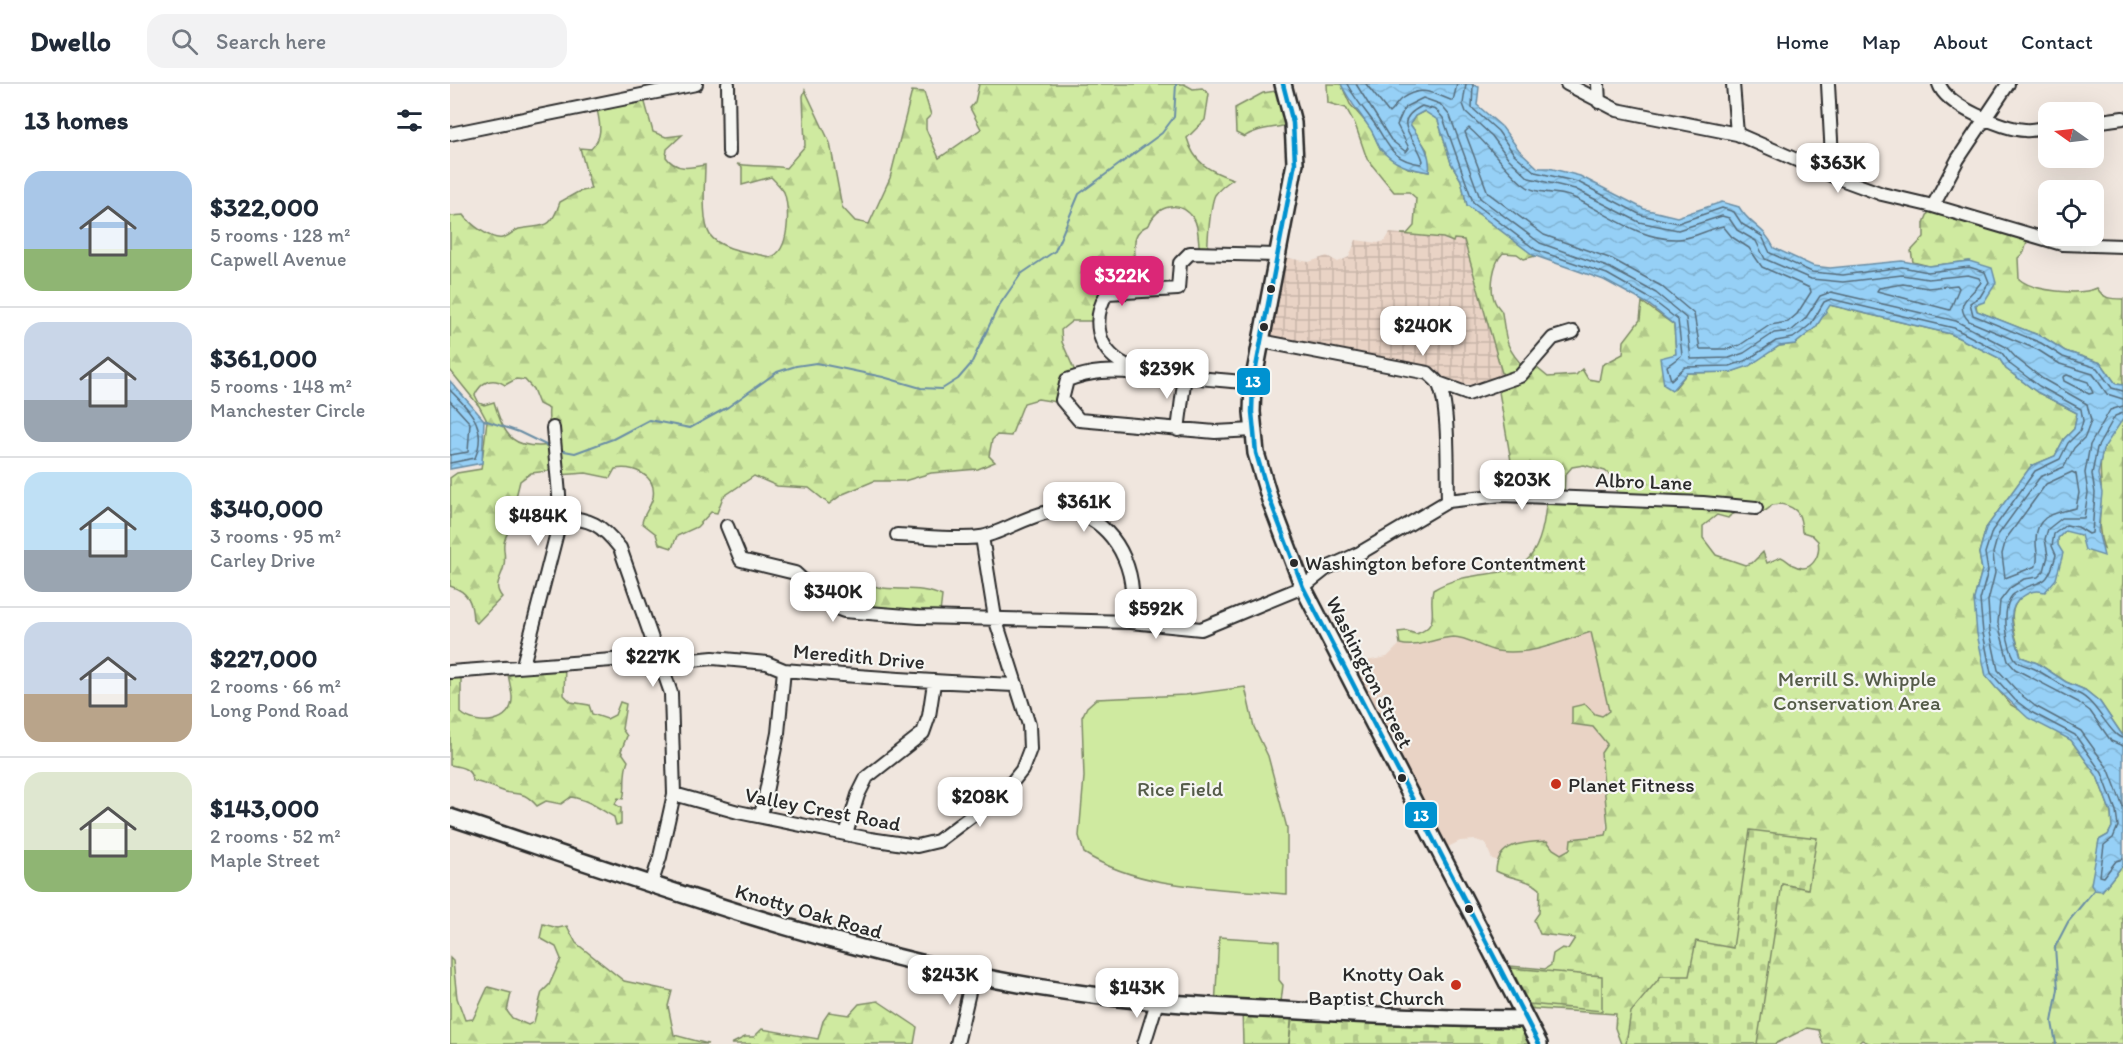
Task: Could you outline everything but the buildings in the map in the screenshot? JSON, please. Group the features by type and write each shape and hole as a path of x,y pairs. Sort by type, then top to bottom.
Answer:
{"main road":[{"name":"Washington Street","path":"1283,84 1293,123 1295,163 1253,383 1256,453 1270,500 1303,587 1539,1044"},
{"name":"Knotty Oak Road","path":"450,817 651,885 823,939 973,975 1158,1002 1465,1019 1526,1019"}],"street":[{"path":"450,134 696,84"},
{"path":"728,84 729,152"},
{"path":"1567,84 1617,110 1737,134 1833,176 1882,194 1933,206 2062,244 2123,246"},
{"path":"1598,84 1599,102"},
{"path":"1733,84 1737,134"},
{"path":"1828,84 1833,176"},
{"path":"1939,84 1941,90 1958,106 2024,130 2038,128"},
{"path":"1933,206 1984,117 2008,84"},
{"path":"2104,121 2123,118"},
{"path":"1253,383 1154,372 1124,364 1104,345 1096,324 1099,306 1107,293 1178,290 1180,263 1190,253 1278,255"},
{"path":"1261,341 1428,373 1438,383 1468,394 1520,376 1553,338 1573,332"},
{"path":"1154,372 1145,375 1095,370 1067,380 1062,400 1079,420 1178,430 1215,432 1254,430"},
{"path":"1178,430 1185,375"},
{"path":"1438,383 1447,441 1448,501"},
{"path":"523,665 561,517 553,428"},
{"name":"Albro Lane","path":"727,526 741,560 795,573 831,606 844,611 1131,622 1201,629 1303,587 1328,568 1360,553 1448,501 1501,495 1703,502 1756,508"},
{"path":"897,535 982,537 1019,520 1051,512 1077,513 1097,523 1114,537 1125,560 1132,589 1131,622"},
{"path":"561,517 585,519 606,530 620,548 671,693 674,794 660,857 651,885"},
{"name":"Valley Crest Road","path":"674,794 699,803 898,845 917,846 938,841 1006,789 1022,770 1030,749 1029,724 1014,685 995,618 982,537"},
{"name":"Meredith Drive","path":"450,672 639,658 670,662 713,658 767,663 783,670 906,678 934,683 1014,685"},
{"path":"761,816 778,733 783,670"},
{"path":"846,834 858,795 867,777 923,733 929,716 934,683"},
{"path":"957,1044 973,975"},
{"path":"1144,1044 1158,1002"}],"shaded area":[{"path":"1390,233 1443,238 1448,242 1454,239 1464,240 1504,380 1482,385 1439,383 1427,372 1261,337 1278,256 1309,262 1327,256 1338,262 1349,257 1356,240 1378,243 1385,241"},
{"path":"1591,632 1609,712 1602,716 1595,714 1585,704 1572,724 1593,727 1607,744 1606,835 1561,854 1553,849 1502,854 1500,861 1492,859 1485,843 1476,840 1460,841 1440,851 1345,665 1387,657 1400,644 1412,647 1437,638 1458,637 1496,651 1547,648"}],"green space":[{"path":"979,84 1184,84 1193,89 1202,88 1209,94 1205,120 1187,138 1198,160 1217,173 1233,179 1215,195 1208,251 1200,252 1198,230 1194,219 1189,213 1176,207 1169,207 1157,213 1149,225 1139,232 1135,241 1134,289 1106,293 1096,321 1072,321 1061,330 1062,342 1077,376 1065,395 1069,404 1038,399 1024,403 1011,436 997,435 992,440 989,456 995,462 978,469 931,473 904,481 874,481 843,494 829,504 809,488 777,486 754,476 723,497 717,513 711,512 697,527 677,536 672,548 659,544 656,534 642,523 652,501 653,489 651,482 642,473 636,470 615,469 610,478 586,473 559,475 556,470 531,473 520,481 516,497 506,498 501,514 511,527 505,539 505,559 498,585 502,597 477,623 473,620 468,598 461,591 450,586 450,478 457,473 481,469 487,421 479,406 450,370 450,216 464,215 481,231 497,238 519,229 545,225 553,218 560,202 578,192 591,189 580,148 591,149 600,134 596,104 643,95 653,132 666,137 682,135 667,149 666,157 674,165 694,167 705,165 704,211 710,235 729,247 770,257 777,254 785,239 787,208 784,192 771,177 742,185 742,167 737,164 786,168 805,146 803,96 805,90 830,143 842,207 855,221 869,224 890,178 912,91 924,92 931,115 926,120 926,129 939,158 981,129 970,108 975,102","holes":["516,379 525,380 533,389 539,404 549,409 553,445 528,445 513,439 502,425 494,402 484,405 479,403 475,395 487,382 496,381 505,385"]},
{"name":"Merrill S. Whipple Conservation Area","path":"1327,84 1341,84 1350,104 1370,127 1380,148 1408,168 1429,172 1427,150 1410,124 1415,116 1425,111 1438,120 1451,163 1461,180 1467,205 1536,256 1524,259 1517,254 1503,253 1494,269 1492,283 1493,296 1501,311 1510,349 1525,368 1532,364 1548,377 1576,375 1582,369 1588,379 1599,381 1602,365 1623,354 1624,341 1640,320 1642,302 1674,325 1676,354 1669,358 1675,388 1687,373 1731,372 1749,365 1779,346 1795,344 1816,327 1829,305 1951,334 1999,358 2006,369 2037,392 2077,413 2074,429 2064,439 2055,456 2031,466 1986,528 1979,553 1982,570 1974,599 1986,676 2011,705 2071,740 2097,776 2111,813 2112,827 2108,835 2099,840 2097,855 2102,891 2123,865 2123,1044 1871,1044 1862,1040 1857,1044 1823,1044 1819,1030 1807,1028 1775,1044 1621,1044 1615,1028 1616,1014 1523,1008 1510,986 1510,966 1545,969 1551,965 1553,954 1562,948 1568,949 1575,938 1540,934 1534,920 1539,913 1540,889 1531,883 1496,871 1498,861 1507,849 1522,843 1547,841 1561,854 1570,849 1571,839 1606,835 1608,827 1601,753 1607,744 1593,727 1572,724 1572,707 1585,704 1595,714 1602,716 1609,711 1591,632 1522,652 1497,651 1453,637 1413,645 1400,644 1398,632 1407,631 1416,634 1429,626 1432,616 1433,590 1453,581 1507,571 1521,565 1533,553 1541,534 1546,504 1516,490 1498,386 1504,380 1464,240 1454,239 1453,242 1443,238 1401,234 1407,234 1414,226 1416,198 1409,192 1394,192 1367,159 1355,124 1346,108 1328,103","holes":["1584,465 1605,471 1617,481 1617,497 1564,496 1565,475 1572,467","1781,504 1795,510 1800,517 1802,532 1812,535 1818,541 1818,552 1810,566 1799,567 1781,557 1767,563 1763,552 1752,563 1745,565 1716,555 1703,538 1703,526 1717,515 1728,518 1732,514 1761,512 1772,505"]},
{"path":"1282,90 1291,124 1261,130 1244,137 1236,133 1235,108 1263,93"},
{"path":"1931,206 2029,235 2024,252 2018,258 2019,279 2025,283 2034,287 2068,292 2097,288 2108,298 2123,299 2123,385 2116,384 2101,363 2065,351 2043,337 1977,311 1969,261 1929,266 1913,262 1911,251 1924,237 1924,223"},
{"path":"2120,419 2123,419 2123,736 2100,702 2085,690 2066,682 2037,663 2021,657 2012,620 2015,604 2021,598 2056,579 2058,538 2065,531 2075,532 2104,549 2100,527 2101,458 2103,448"},
{"path":"857,578 877,587 920,590 942,596 940,613 833,606 838,596"},
{"path":"565,666 564,695 571,702 589,705 592,714 607,719 615,715 620,702 626,704 622,729 627,736 621,751 628,761 625,771 625,790 623,799 618,798 615,804 621,808 621,824 616,825 614,817 577,798 571,797 561,804 546,801 537,806 522,795 473,781 468,771 450,765 450,672 461,673 461,713 476,720 485,721 501,717 511,705 512,696 507,667"},
{"name":"Rice Field","path":"1245,687 1254,727 1268,756 1287,828 1287,894 1156,881 1106,865 1084,853 1079,836 1084,777 1082,717 1087,707 1096,699 1185,695"},
{"path":"1750,830 1817,838 1808,889 1782,884 1757,1044 1626,1044 1631,1012 1661,976 1689,976 1696,941 1733,948"},
{"path":"543,924 558,928 567,926 576,943 624,981 672,991 668,1006 674,1035 708,1044 450,1044 450,958 453,961 457,998 465,1020 473,1019 488,987 511,993 507,1011 512,1018 528,1025 534,1022 542,992 549,985 561,959 556,947 540,938"},
{"path":"1219,937 1279,941 1279,980 1283,985 1280,1010 1215,1007"},
{"path":"1511,968 1602,976 1602,1011 1529,1004"},
{"path":"878,1001 917,1027 914,1044 731,1044 745,1037 754,1037 762,1029 818,1039 823,1021 829,1012 849,1015 859,1004"},
{"path":"1242,1008 1292,1012 1289,1044 1243,1044"},
{"path":"1293,1011 1526,1019 1539,1044 1289,1044"}],"water":[{"path":"1341,84 1471,84 1479,87 1477,105 1502,127 1519,150 1538,168 1549,168 1580,176 1644,209 1677,217 1722,202 1739,207 1766,235 1774,248 1813,266 1830,268 1902,261 1929,266 1969,261 1992,268 1996,283 1984,302 1975,305 1977,311 2043,337 2065,351 2101,363 2116,384 2123,385 2123,419 2103,449 2098,474 2102,493 2098,531 2104,556 2085,550 2081,535 2065,531 2058,538 2058,545 2063,553 2056,579 2045,592 2028,593 2022,597 2013,609 2012,617 2021,657 2037,663 2066,682 2085,690 2100,702 2123,736 2123,865 2102,891 2094,890 2091,884 2099,840 2108,835 2112,827 2111,813 2097,776 2071,740 2028,718 1986,676 1977,634 1974,599 1982,570 1979,553 1986,528 2031,466 2055,456 2064,439 2074,429 2077,413 2037,392 2006,369 1999,358 1951,334 1830,305 1816,327 1795,344 1779,346 1749,366 1731,372 1687,373 1672,390 1664,385 1660,358 1676,354 1674,325 1648,304 1604,280 1533,255 1467,205 1461,180 1451,163 1438,120 1424,111 1415,116 1410,124 1427,152 1429,172 1409,168 1390,158 1380,148"},
{"path":"450,381 484,420 482,463 450,469"}],"waterway":[{"path":"559,450 575,453 613,439 649,420 690,428 728,407 777,372 796,366 816,363 883,377 921,388 942,389 958,379 971,364 998,307 1021,274 1055,251 1079,194 1162,133 1174,117 1176,84"},
{"path":"484,420 519,432 550,447"},
{"path":"2056,1044 2052,1022 2058,989 2055,947 2068,922 2094,890"}],"transit line":[{"name":"13","path":"1283,84 1293,123 1295,163 1253,383 1252,412 1256,453 1270,500 1303,587 1539,1044"}],"place":[{"name":"Washington before Contentment","path":"1294,563"},
{"name":"Planet Fitness","path":"1556,784"},
{"name":"Knotty Oak Baptist Church","path":"1456,985"}]}
